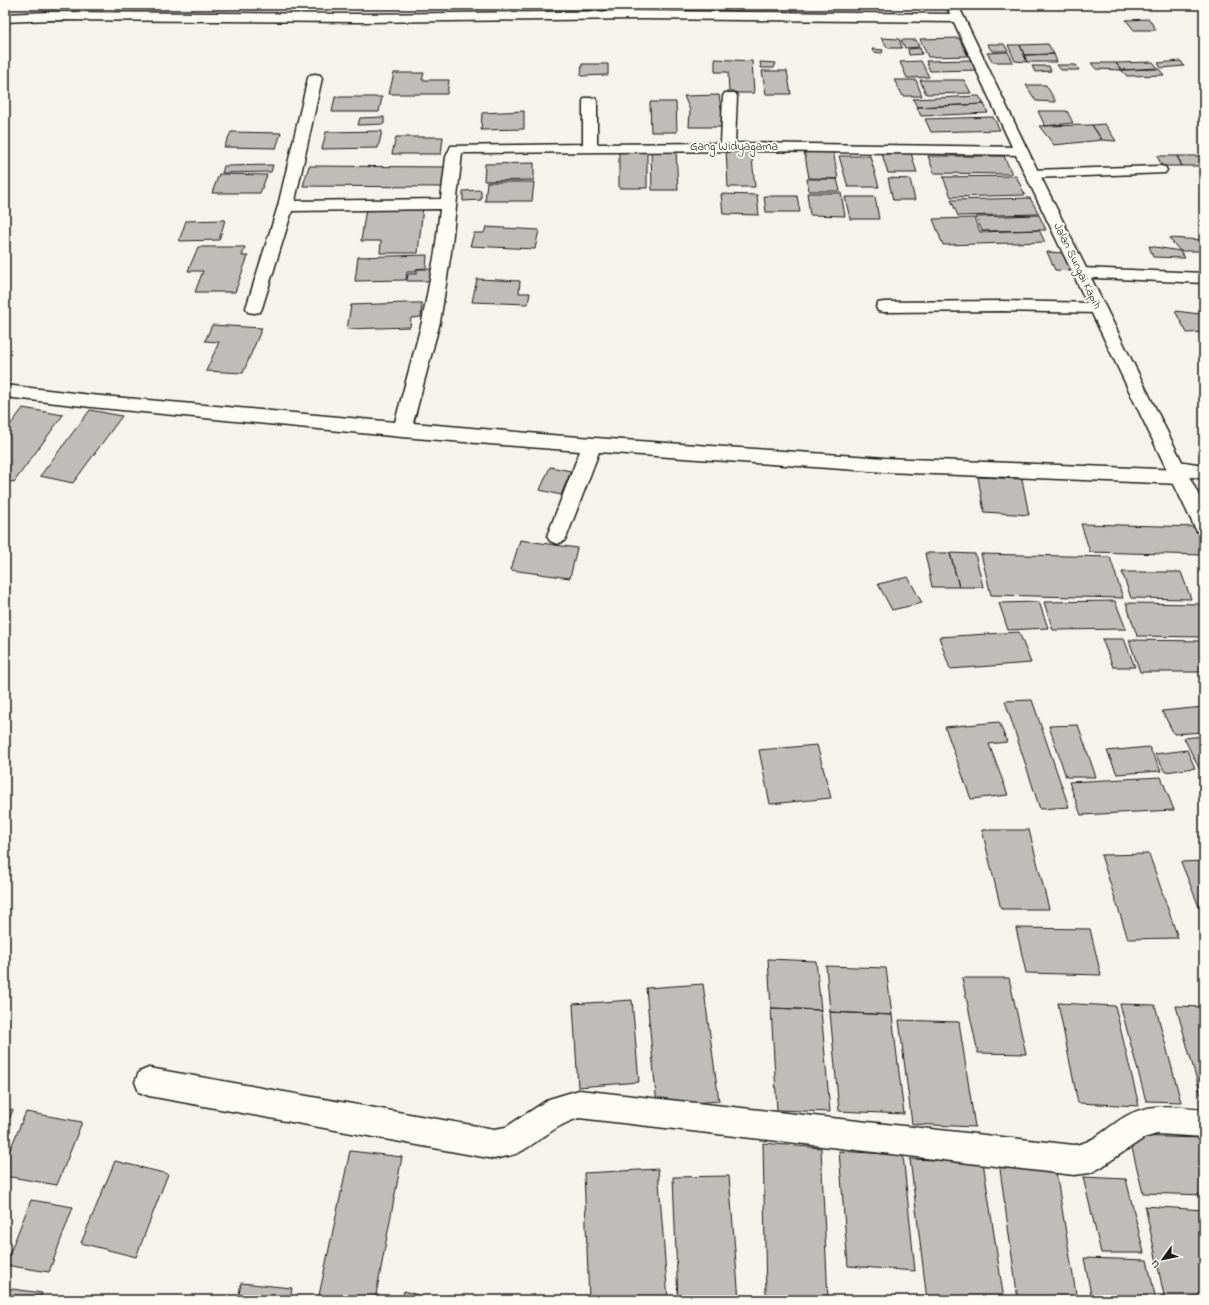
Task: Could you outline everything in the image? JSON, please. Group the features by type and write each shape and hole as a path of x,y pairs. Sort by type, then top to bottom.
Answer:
{"street":[{"path":"5,18 50,16 360,18 956,11"},
{"name":"Jalan Sungai Kapih","path":"956,11 1032,174 1179,472 1204,526"},
{"path":"254,308 286,206 315,78"},
{"path":"728,147 730,96"},
{"path":"590,102 590,147"},
{"name":"Gang Widyagama","path":"448,204 453,157 456,149 728,147 1021,151"},
{"path":"1032,174 1160,170"},
{"path":"286,206 448,204 443,252 431,322 402,430"},
{"path":"1081,273 1204,278"},
{"path":"884,307 1003,306 1098,308"},
{"path":"5,391 91,401 402,430 592,445 885,465 1204,472"},
{"path":"557,536 592,445"},
{"path":"149,1082 470,1141 494,1144 511,1141 559,1109 579,1104 1074,1160 1090,1158 1137,1126 1157,1120 1204,1124"}],"building":[{"path":"1149,19 1156,30 1134,30 1126,20"},
{"path":"881,38 899,39 902,48 888,48"},
{"path":"959,38 968,56 928,57 920,39"},
{"path":"901,40 916,40 919,47 905,48"},
{"path":"987,44 1004,44 1008,51 992,51"},
{"path":"1048,44 1054,54 1024,55 1020,45"},
{"path":"1008,45 1020,45 1027,62 1015,61"},
{"path":"920,48 922,54 909,55 908,49"},
{"path":"872,49 883,50 882,53 873,52"},
{"path":"1008,52 1013,62 993,62 987,53"},
{"path":"1054,54 1057,62 1027,62 1024,55"},
{"path":"715,59 752,61 754,93 729,93 728,72 715,72"},
{"path":"972,60 978,70 930,71 926,61"},
{"path":"921,61 929,77 907,78 900,62"},
{"path":"1181,61 1184,66 1161,68 1158,63"},
{"path":"760,62 776,63 774,68 761,68"},
{"path":"1153,62 1158,68 1121,70 1116,63"},
{"path":"1091,63 1116,63 1121,70 1096,69"},
{"path":"582,64 608,64 608,75 581,76"},
{"path":"1057,65 1076,65 1079,70 1061,70"},
{"path":"1032,66 1049,66 1051,71 1035,72"},
{"path":"1159,69 1164,75 1127,76 1121,70"},
{"path":"762,71 787,71 791,94 766,94"},
{"path":"394,73 424,73 422,80 449,80 447,94 389,94"},
{"path":"894,80 916,80 922,96 903,96"},
{"path":"920,80 964,80 971,93 926,94"},
{"path":"1026,85 1046,85 1056,102 1036,101"},
{"path":"719,95 724,127 689,127 690,110 684,96"},
{"path":"979,96 984,104 917,107 913,99"},
{"path":"335,97 382,97 379,112 332,112"},
{"path":"650,102 676,102 677,132 651,132"},
{"path":"984,104 988,113 921,116 917,107"},
{"path":"524,111 524,129 481,130 482,113"},
{"path":"1038,111 1067,111 1073,123 1045,126"},
{"path":"384,117 384,124 358,125 360,118"},
{"path":"993,117 1000,130 931,132 925,119"},
{"path":"1105,124 1116,141 1102,140 1092,125"},
{"path":"1092,125 1102,140 1054,145 1039,126"},
{"path":"382,131 378,148 322,149 326,132"},
{"path":"231,132 281,133 276,148 224,147"},
{"path":"396,137 443,137 441,154 392,154"},
{"path":"619,148 647,148 647,188 619,188"},
{"path":"726,149 751,149 755,187 728,187"},
{"path":"651,150 676,150 678,190 652,190"},
{"path":"804,150 833,150 838,179 809,178"},
{"path":"911,153 917,173 888,173 882,154"},
{"path":"839,156 870,156 879,187 848,187"},
{"path":"928,156 1004,156 1012,174 934,173"},
{"path":"1157,156 1177,156 1182,166 1162,166"},
{"path":"1177,156 1204,156 1204,166 1182,166"},
{"path":"534,163 534,180 484,181 485,164"},
{"path":"273,165 271,172 222,173 224,166"},
{"path":"309,166 445,167 442,187 303,186"},
{"path":"219,174 267,175 260,193 212,193"},
{"path":"1016,176 1025,195 951,197 943,177"},
{"path":"888,178 910,179 915,200 893,200"},
{"path":"807,179 837,179 840,191 809,191"},
{"path":"487,182 534,182 532,201 485,201"},
{"path":"481,190 481,200 463,201 463,191"},
{"path":"807,193 841,193 845,216 810,215"},
{"path":"721,194 757,195 759,215 723,214"},
{"path":"764,196 797,196 800,212 766,212"},
{"path":"845,197 875,197 879,219 850,219"},
{"path":"1030,198 1039,214 958,216 951,200"},
{"path":"423,207 418,253 380,253 381,241 361,241 366,208"},
{"path":"1039,215 1046,230 982,231 976,217"},
{"path":"974,218 980,232 1039,230 1045,242 943,245 933,219"},
{"path":"225,220 219,240 179,241 186,221"},
{"path":"486,227 539,230 535,249 470,246 474,233 484,233"},
{"path":"1169,238 1204,240 1204,251 1180,251"},
{"path":"1149,246 1180,251 1185,258 1153,257"},
{"path":"198,247 245,247 242,256 248,256 235,292 195,292 203,271 188,271"},
{"path":"1047,252 1064,253 1071,271 1055,270"},
{"path":"427,255 426,268 416,269 416,272 407,272 406,280 355,281 358,257"},
{"path":"417,269 432,269 431,281 407,281 408,274 417,274"},
{"path":"477,279 520,281 519,293 530,293 528,304 472,302"},
{"path":"422,303 421,317 411,318 410,327 347,329 351,305"},
{"path":"1175,311 1200,314 1204,321 1204,332 1187,333"},
{"path":"212,325 262,328 243,373 206,371 219,342 205,341"},
{"path":"23,408 63,415 14,482 5,481 5,432"},
{"path":"90,410 122,416 73,483 40,476"},
{"path":"550,467 571,471 561,495 540,490"},
{"path":"978,477 1022,479 1029,515 984,512"},
{"path":"1081,524 1199,527 1204,539 1204,555 1090,552"},
{"path":"520,540 577,548 570,578 511,570"},
{"path":"925,553 950,553 959,587 932,587"},
{"path":"950,553 975,554 983,587 959,587"},
{"path":"981,554 1110,557 1123,598 991,595"},
{"path":"1122,572 1181,572 1191,599 1131,598"},
{"path":"908,577 922,603 892,610 878,584"},
{"path":"1115,601 1126,629 1053,630 1044,602"},
{"path":"1039,602 1048,628 1008,630 999,603"},
{"path":"1126,603 1204,604 1204,637 1137,636"},
{"path":"1019,632 1031,663 950,669 939,637"},
{"path":"1102,639 1124,639 1135,667 1113,667"},
{"path":"1129,640 1204,641 1204,672 1140,672"},
{"path":"1032,700 1069,807 1040,809 1005,701"},
{"path":"1204,707 1204,732 1174,734 1162,711"},
{"path":"999,722 1007,742 989,744 1008,795 971,799 945,727"},
{"path":"1078,725 1096,777 1066,777 1049,726"},
{"path":"1204,736 1204,769 1200,770 1184,738"},
{"path":"817,745 831,798 770,804 759,750"},
{"path":"1149,747 1161,771 1117,774 1107,751"},
{"path":"1187,750 1195,768 1165,772 1155,754"},
{"path":"1161,777 1174,810 1081,815 1069,782"},
{"path":"982,830 1029,830 1049,909 1001,909"},
{"path":"1149,854 1178,938 1128,939 1101,855"},
{"path":"1204,861 1204,919 1181,862"},
{"path":"1016,928 1090,929 1101,975 1026,973"},
{"path":"768,959 816,961 821,1010 771,1008"},
{"path":"826,966 886,968 892,1015 830,1012"},
{"path":"962,978 1009,978 1026,1054 978,1053"},
{"path":"703,984 719,1101 657,1106 646,988"},
{"path":"632,1000 639,1082 578,1087 573,1004"},
{"path":"1058,1003 1115,1006 1139,1106 1078,1103"},
{"path":"1120,1004 1155,1005 1181,1102 1146,1101"},
{"path":"1176,1006 1204,1007 1204,1106"},
{"path":"771,1008 821,1010 830,1112 777,1110"},
{"path":"830,1012 892,1015 904,1114 839,1111"},
{"path":"899,1020 959,1022 975,1127 912,1124"},
{"path":"5,1109 13,1110 5,1130"},
{"path":"26,1112 82,1122 57,1185 5,1176 5,1161"},
{"path":"1129,1136 1204,1138 1204,1195 1143,1193"},
{"path":"763,1143 821,1148 828,1300 766,1295"},
{"path":"350,1151 402,1157 375,1300 318,1300"},
{"path":"839,1151 903,1155 915,1271 848,1266"},
{"path":"910,1159 983,1162 1004,1300 927,1300"},
{"path":"115,1161 168,1174 136,1257 81,1243"},
{"path":"999,1162 1055,1166 1077,1300 1018,1300"},
{"path":"658,1169 668,1300 589,1300 584,1173"},
{"path":"729,1176 739,1300 678,1300 673,1177"},
{"path":"1083,1177 1126,1179 1144,1253 1101,1253"},
{"path":"31,1200 73,1207 49,1272 5,1265"},
{"path":"1145,1206 1203,1210 1204,1300 1165,1300"},
{"path":"1084,1258 1147,1260 1156,1300 1092,1300"},
{"path":"241,1283 292,1288 290,1300 238,1300"},
{"path":"5,1288 42,1293 39,1300 5,1300"},
{"path":"404,1291 435,1300 402,1300"}]}
